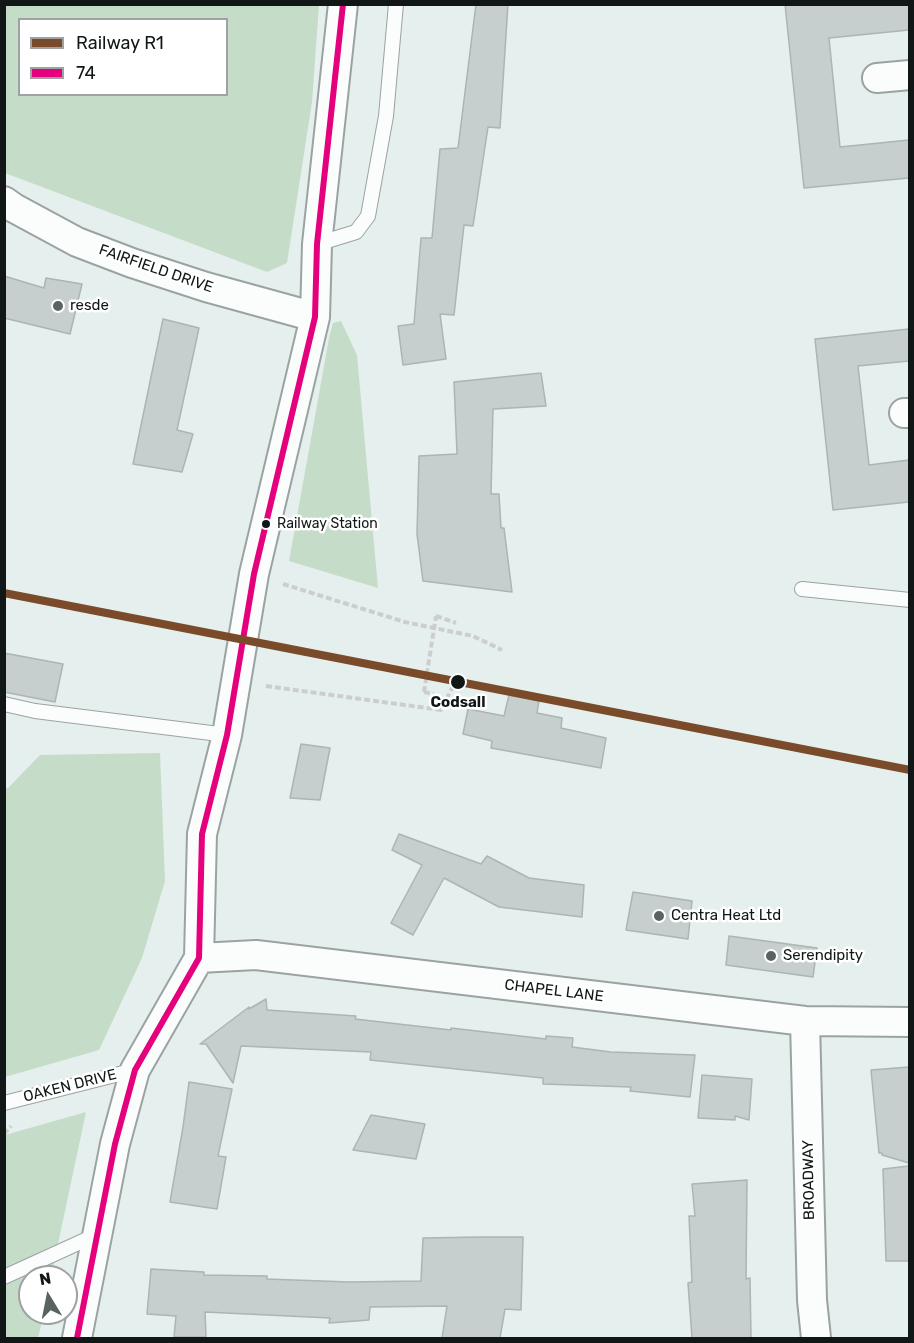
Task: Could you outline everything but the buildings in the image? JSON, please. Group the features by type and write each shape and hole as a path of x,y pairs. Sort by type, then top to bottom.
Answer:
{"street":[{"path":"77,1338 115,1144 135,1070 199,958 202,834 227,735 254,574 315,317 317,244 343,4"},
{"path":"877,78 909,75"},
{"name":"FAIRFIELD DRIVE","path":"4,201 77,242 132,263 206,287 315,317"},
{"name":"CHAPEL LANE","path":"199,958 256,955 805,1021 909,1022"},
{"name":"BROADWAY","path":"805,1021 812,1300 816,1338"}],"lane":[{"path":"317,244 356,232 368,216 386,116 396,4"},
{"path":"802,589 909,600"},
{"path":"4,704 35,711 227,735"},
{"name":"OAKEN DRIVE","path":"4,1103 135,1070"},
{"path":"4,1277 96,1235"}],"path":[{"path":"254,574 405,622 473,636 502,650"},
{"path":"434,693 424,692 436,616 456,622"},
{"path":"235,682 441,710 453,686"}],"green space":[{"path":"4,5 319,5 312,102 287,263 267,272 5,173"},
{"path":"341,321 357,355 378,588 289,561 329,338 333,323"},
{"path":"160,753 165,881 142,958 99,1050 5,1077 5,788 8,788 40,755"},
{"path":"86,1112 54,1265 18,1265 18,1325 41,1325 38,1338 5,1338 5,1135"}],"rail line":[{"name":"R1","path":"4,593 910,770"}],"transit line":[{"name":"74","path":"77,1338 115,1144 135,1070 199,958 202,834 227,735 254,574 315,317 317,244 343,4"}],"place":[{"name":"resde","path":"58,306"},
{"name":"Railway Station","path":"266,524"},
{"name":"Codsall","path":"458,682"},
{"name":"Centra Heat Ltd","path":"659,916"},
{"name":"Serendipity","path":"771,956"}]}
